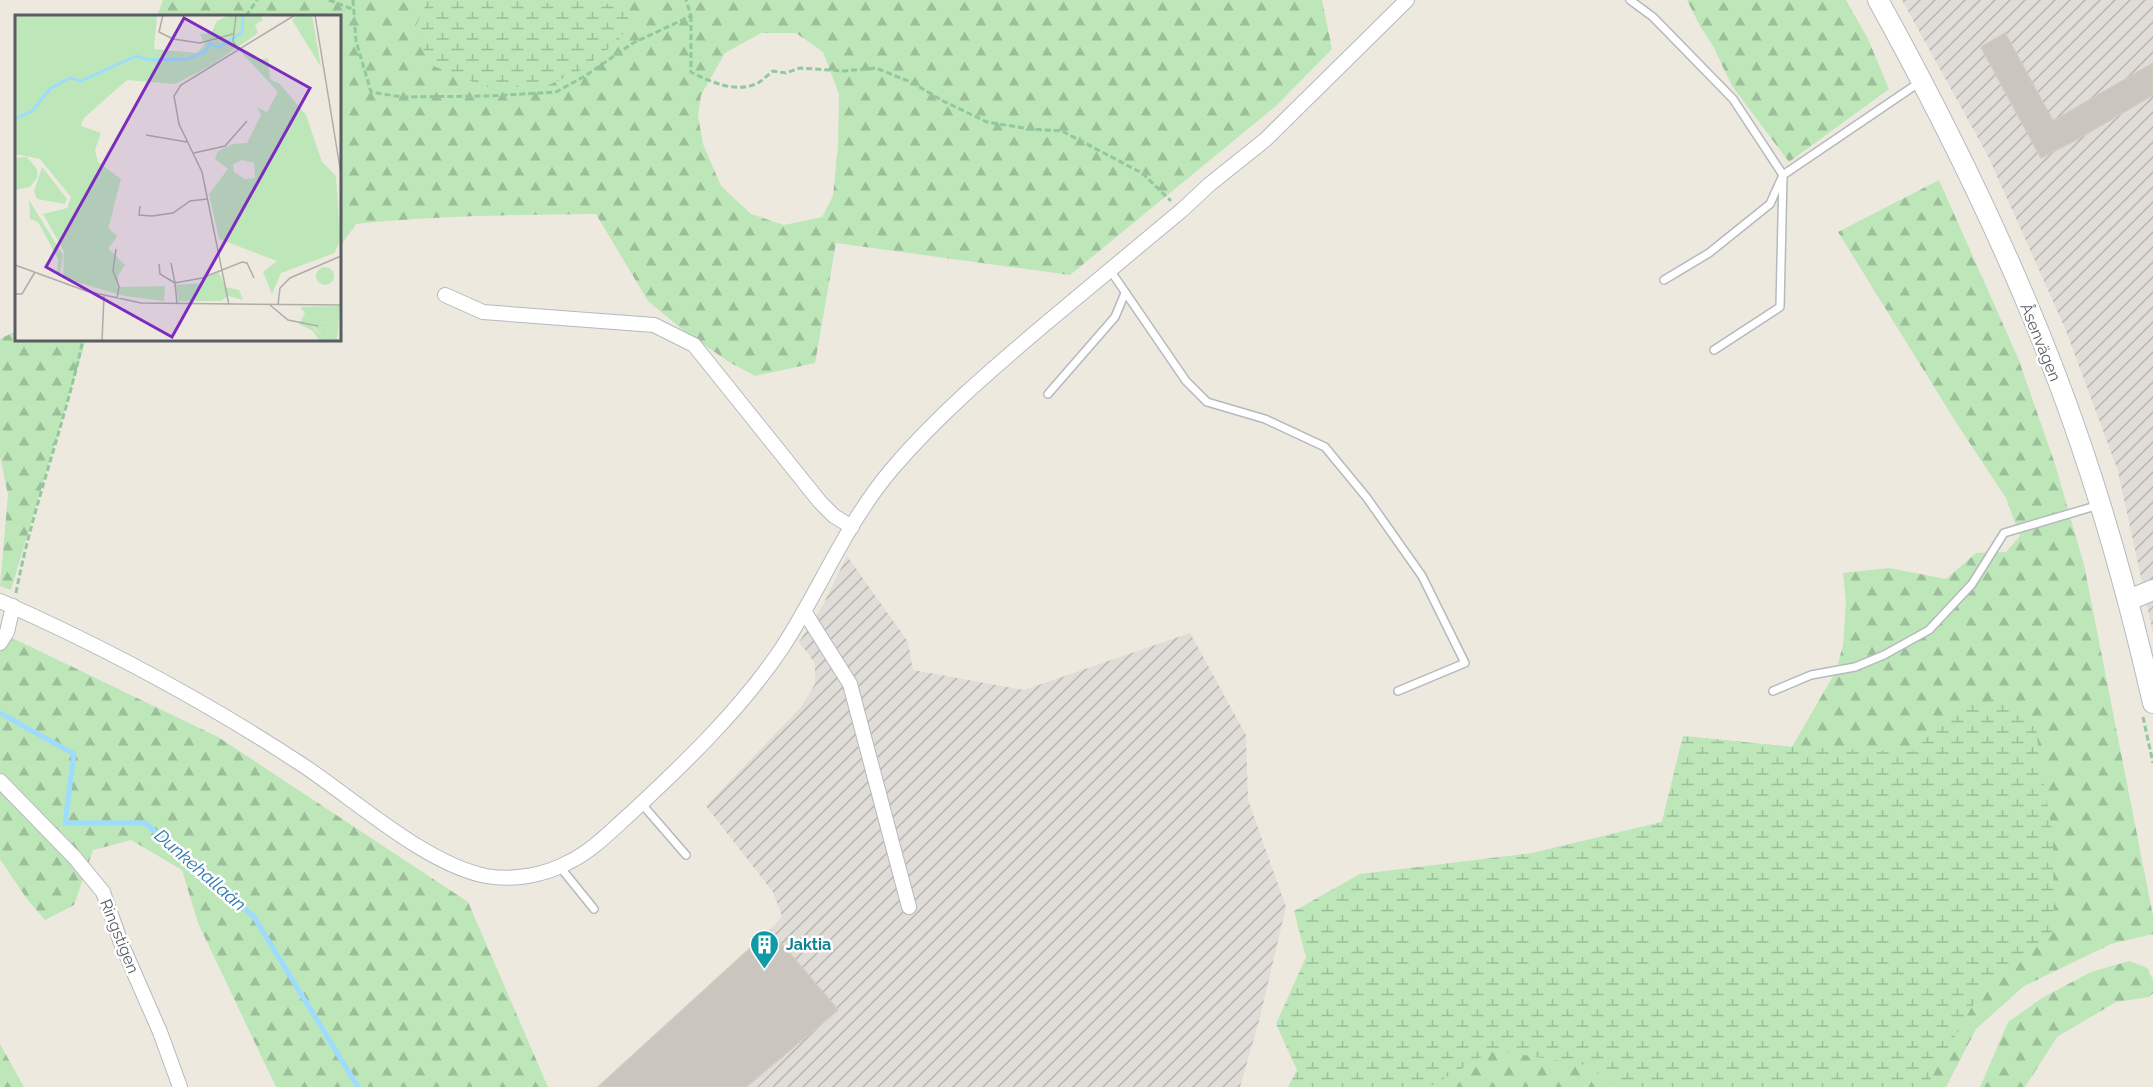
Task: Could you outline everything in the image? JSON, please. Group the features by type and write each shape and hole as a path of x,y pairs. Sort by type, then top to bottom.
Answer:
{"street":[{"path":"0,643 8,632 7,603 92,642 208,707 301,764 407,840 450,863 486,876 515,877 548,872 560,867 596,844 716,731 780,651 852,527 890,471 952,405 1210,184 1265,140 1407,0"},
{"name":"Åsenvägen","path":"1878,0 1922,81 1985,210 2036,326 2101,504 2129,600 2148,709"},
{"path":"444,295 483,312 654,325 694,345 820,502 834,516 852,527"},
{"path":"2129,600 2153,590"},
{"path":"804,611 850,684 909,908"},
{"name":"Ringstigen","path":"0,781 75,858 103,892 121,943 160,1032 180,1087"}],"lane":[{"path":"1630,0 1653,17 1732,99 1784,175 1779,307 1714,350"},
{"path":"1664,280 1709,253 1770,204 1784,175 1922,81"},
{"path":"1110,270 1186,381 1207,402 1265,419 1325,447 1367,498 1422,576 1465,663 1398,691"},
{"path":"1047,394 1115,317 1125,292"},
{"path":"1773,691 1811,675 1855,667 1884,655 1929,630 1972,584 2004,533 2101,504"},
{"path":"641,803 686,855"},
{"path":"560,867 594,909"}],"path":[{"path":"247,15 257,0"},
{"path":"329,0 352,9"},
{"path":"353,0 356,41 371,92 402,97 490,96 556,92 585,76 633,43 691,16"},
{"path":"686,0 691,16 691,72 714,84 748,87 761,82 773,71 786,73 800,68 844,71 876,68 914,83 951,105 987,122 1030,129 1062,131 1142,173 1154,187 1182,210"},
{"path":"7,603 74,381 83,340"},
{"path":"2148,709 2153,763"}],"shaded area":[{"path":"1902,0 2153,0 2153,633 2118,471 2065,328 1988,156"},
{"path":"847,556 908,642 913,670 1024,690 1190,633 1246,735 1248,800 1286,907 1259,1021 1240,1087 598,1087 770,930 782,916 773,892 706,806 802,706 815,684 815,663 799,642 823,605"}],"green space":[{"path":"163,0 1322,0 1332,49 1276,106 1070,275 836,243 815,363 755,376 729,362 683,330 648,301 596,214 446,217 356,224 340,247 340,15 157,15","holes":["761,33 796,33 823,52 839,94 838,145 833,196 822,217 784,225 751,214 721,186 703,144 698,116 701,95 725,53"]},
{"path":"428,0 528,0 546,3 593,1 623,8 631,22 617,42 578,72 544,87 486,87 431,65 414,30"},
{"path":"1687,0 1846,0 1868,39 1889,89 1789,162 1732,86"},
{"path":"1939,180 2018,358 2055,464 2084,565 2153,916 2153,934 2111,944 2024,986 1976,1029 1946,1087 1411,1087 1533,853 1662,822 1683,736 1792,747 1836,671 1843,645 1846,602 1843,573 1889,568 1946,579 1976,553 2006,552 2020,536 2006,498 1957,424 1838,232"},
{"path":"15,332 15,340 86,340 11,590 0,586 8,495 0,456 0,339"},
{"path":"0,632 218,737 468,902 548,1087 276,1087 198,923 182,870 131,840 93,850 74,905 45,920 27,899 0,859"},
{"path":"1999,698 2036,723 2039,758 2053,835 2054,930 1980,993 1926,1087 1618,1087 1585,1065 1494,1050 1429,1087 1288,1087 1297,1070 1276,1024 1306,957 1294,911 1360,874 1533,853 1662,822 1683,736 1792,747 1912,752 1962,704"},
{"path":"2129,961 2147,968 2153,980 2153,993 2149,997 2116,1002 2057,1037 2025,1087 1980,1087 2008,1022 2042,998 2091,972"},
{"path":"0,1044 24,1087 0,1087"}],"building":[{"path":"2005,33 2053,121 2153,63 2153,95 2041,158 1981,47"},
{"name":"Jaktia","path":"770,930 838,1010 746,1087 598,1087"}],"waterway":[{"name":"Dunkehallaån","path":"0,713 74,754 65,823 145,823 254,917 358,1087"}],"place":[{"name":"Jaktia","path":"765,970"}]}
